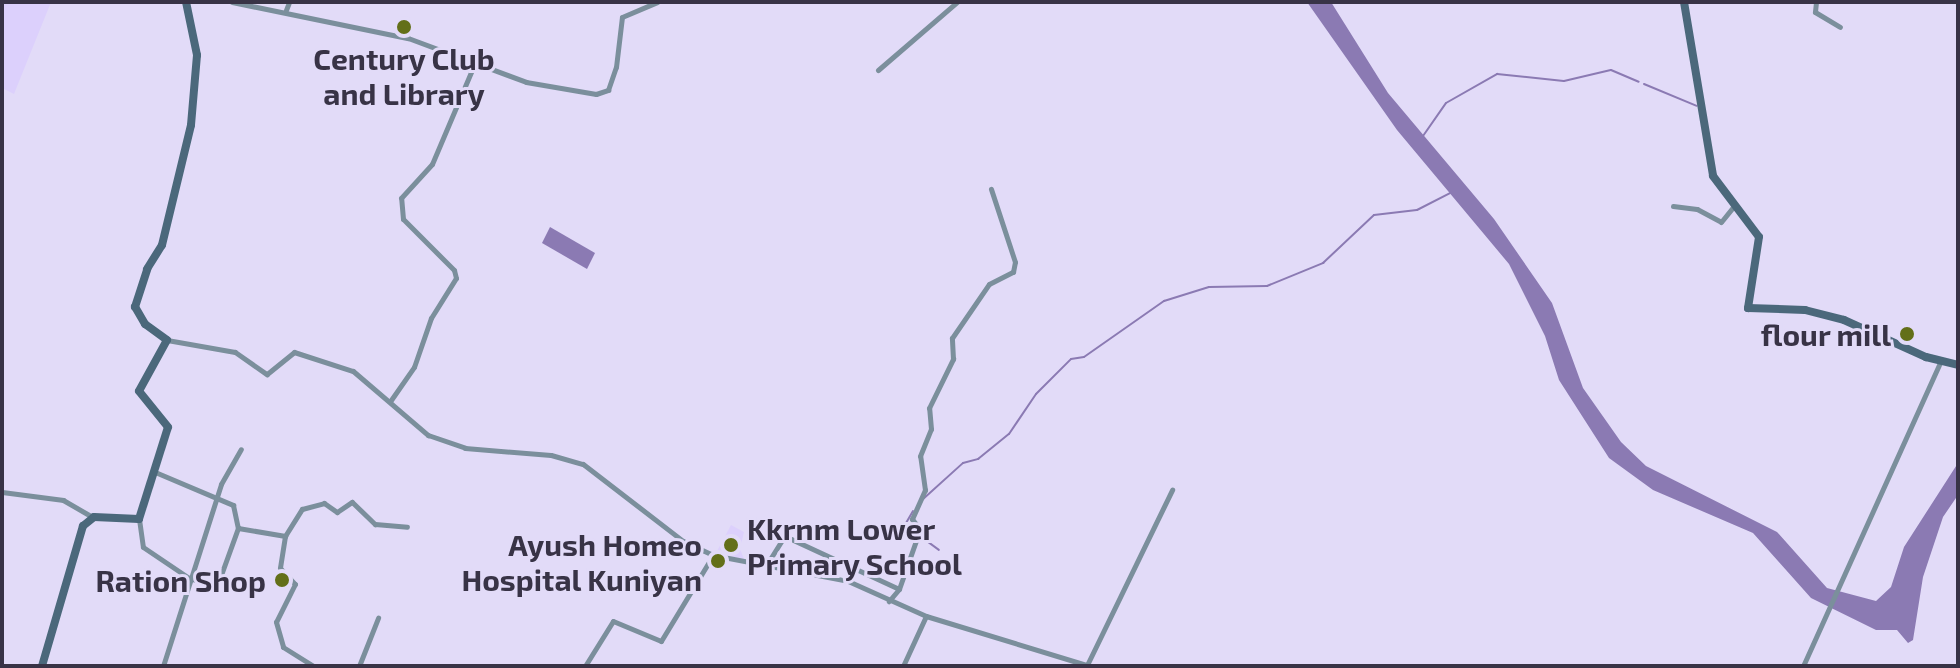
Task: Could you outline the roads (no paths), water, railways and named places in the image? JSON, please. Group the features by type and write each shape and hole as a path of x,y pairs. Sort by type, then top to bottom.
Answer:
{"street":[{"path":"186,2 197,55 191,125 162,245 147,269 135,307 145,324 167,340 235,352 267,374 294,352 353,371 391,400 428,435 465,448 551,455 583,464 683,541 713,555 848,581 926,616 1088,665 1172,490"},
{"path":"232,2 286,10 421,42 474,65 526,82 596,94 608,90 622,17 657,2"},
{"path":"286,10 289,2"},
{"path":"878,70 957,2"},
{"path":"1684,2 1713,176 1759,237 1748,308 1792,309 1844,320 1940,362 1958,365"},
{"path":"1816,2 1815,12 1840,27"},
{"path":"391,400 414,367 431,318 456,278 454,270 403,219 401,198 432,164 474,65"},
{"path":"889,601 899,589 920,529 912,519 925,490 920,456 931,429 929,408 953,359 952,338 989,284 1013,272 1015,262 991,189"},
{"path":"1673,206 1697,209 1721,222 1735,205"},
{"path":"155,472 233,505 238,528 217,586 189,578 143,547 139,519 168,427 139,391 167,340"},
{"path":"1803,666 1853,546 1940,362"},
{"path":"163,666 189,578 207,537 216,499 241,449"},
{"path":"2,492 63,500 94,517 139,519"},
{"path":"314,666 283,647 276,622 296,580 280,568 285,536 302,509 324,503 337,512 352,502 375,524 407,527"},
{"path":"42,666 78,539 94,517"},
{"path":"238,528 285,536"},
{"path":"767,564 782,540 791,539 899,589"},
{"path":"585,666 613,621 661,641 713,555"},
{"path":"903,666 926,616"},
{"path":"359,666 378,618"}],"waterway":[{"path":"1423,136 1446,103 1497,74 1564,81 1611,70 1639,82"},
{"path":"1644,84 1697,106"},
{"path":"922,500 963,463 978,459 1009,434 1036,394 1071,359 1084,357 1164,301 1209,287 1267,286 1323,263 1374,215 1417,210 1450,193"},
{"path":"913,511 905,525 939,550"}],"place":[{"name":"Century Club and Library","path":"404,27"},
{"name":"flour mill","path":"1907,334"},
{"name":"Kkrnm Lower Primary School","path":"731,545"},
{"name":"Ayush Homeo Hospital Kuniyan","path":"718,561"},
{"name":"Ration Shop","path":"282,580"}]}
